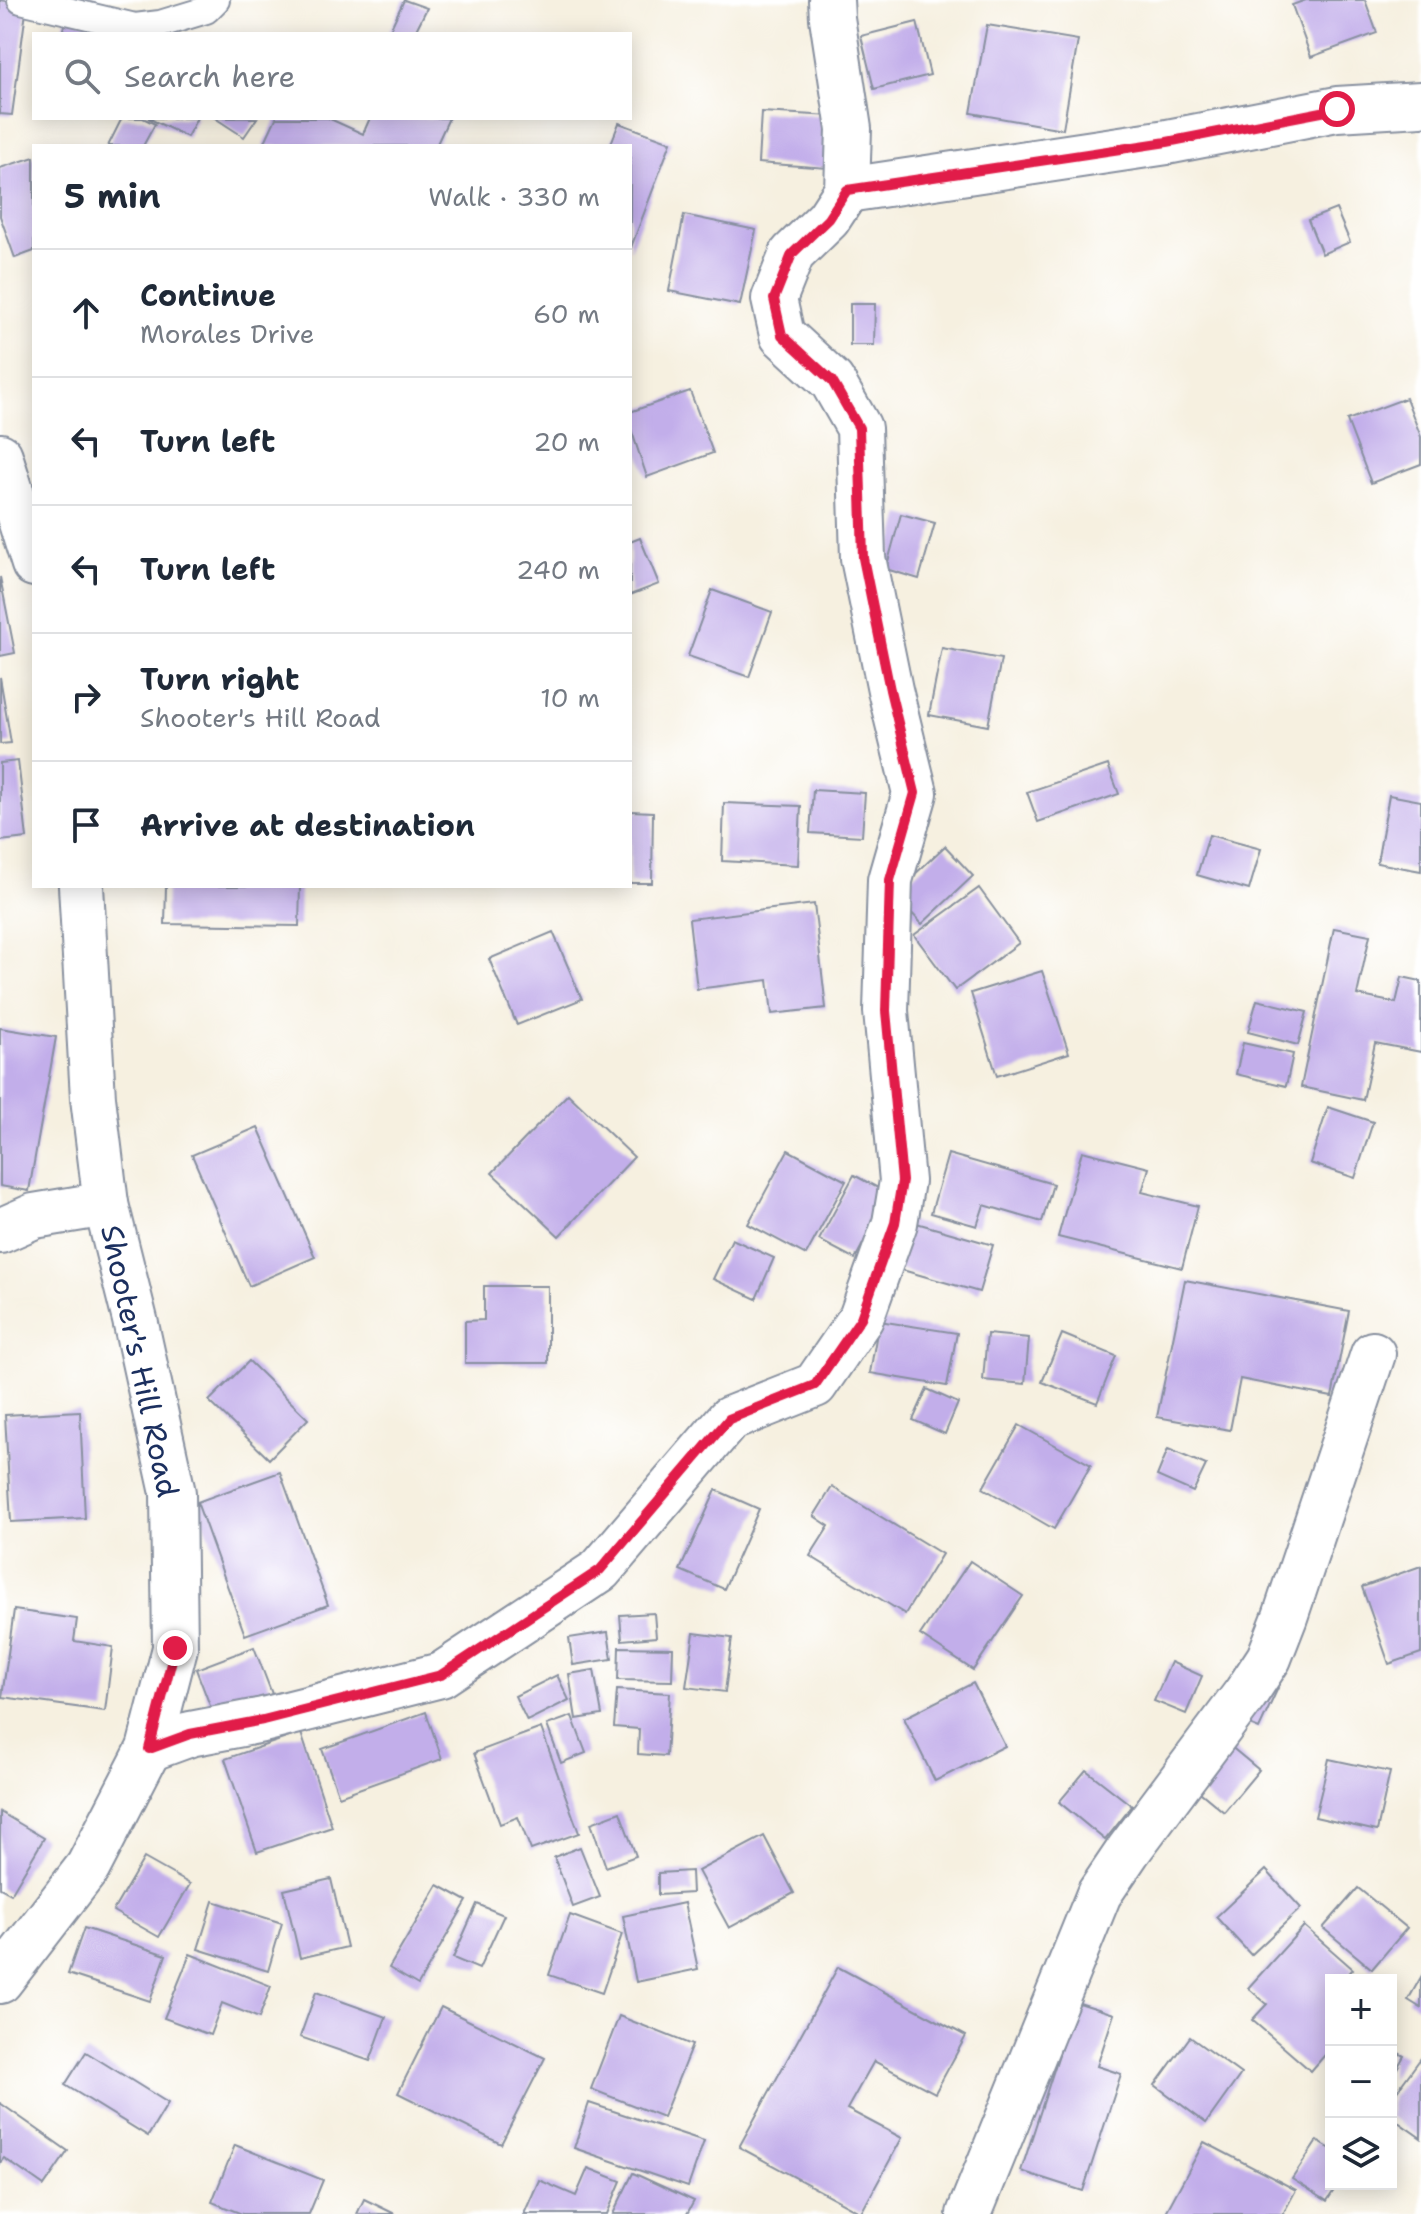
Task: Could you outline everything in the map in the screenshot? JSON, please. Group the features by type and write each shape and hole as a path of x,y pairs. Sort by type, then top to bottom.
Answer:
{"street":[{"path":"149,1749 190,1734 263,1720 441,1675 600,1570 729,1419 815,1385 861,1318 895,1223 902,1181 886,1011 890,880 915,793 863,558 859,428 832,381 782,335 774,299 792,254 828,219 847,190 849,129 831,0"},
{"path":"847,190 1167,142 1337,109 1421,104"},
{"path":"0,456 21,551"},
{"name":"Shooter's Hill Road","path":"0,1981 88,1867 149,1749 175,1648 173,1493 106,1204 93,1098 81,888"},
{"path":"0,1231 34,1216 106,1204"},
{"path":"969,2214 1099,1894 1269,1658 1373,1354"}],"lane":[{"path":"21,0 135,27 160,24 206,10 216,0"}],"building":[{"path":"0,0 27,4 12,115 0,114"},
{"path":"404,0 427,8 415,32 389,32"},
{"path":"1306,0 1365,0 1377,33 1311,57 1292,5"},
{"path":"66,16 114,32 62,32"},
{"path":"917,22 930,75 874,89 861,36"},
{"path":"987,25 1078,40 1063,129 971,113"},
{"path":"761,112 832,116 828,168 758,163"},
{"path":"121,120 147,120 155,124 144,144 109,144"},
{"path":"152,120 196,120 187,137"},
{"path":"218,120 256,120 244,137"},
{"path":"275,120 332,120 363,134 369,120 448,120 437,144 264,144"},
{"path":"619,123 671,142 632,245 632,144 611,144"},
{"path":"32,158 32,252 15,258 0,216 0,168"},
{"path":"1336,209 1350,242 1322,254 1308,220"},
{"path":"684,215 756,230 740,305 669,291"},
{"path":"850,304 875,304 874,345 850,345"},
{"path":"690,391 713,453 647,477 632,432 632,411"},
{"path":"1406,398 1421,437 1421,464 1371,483 1347,420"},
{"path":"901,514 935,523 919,579 886,569"},
{"path":"640,538 659,584 632,594 632,541"},
{"path":"0,577 15,653 0,656"},
{"path":"712,590 772,612 749,677 688,656"},
{"path":"942,648 1001,659 988,726 929,715"},
{"path":"0,677 11,743 0,744"},
{"path":"18,761 27,838 0,841 0,763"},
{"path":"1108,765 1119,794 1038,822 1027,792"},
{"path":"813,790 865,793 862,836 810,833"},
{"path":"1389,795 1421,801 1421,871 1377,863"},
{"path":"724,803 801,806 798,865 722,861"},
{"path":"632,811 653,812 652,883 632,883"},
{"path":"1209,835 1261,849 1249,890 1197,875"},
{"path":"945,846 973,876 922,924 894,894"},
{"path":"166,888 300,888 299,926 165,924"},
{"path":"979,888 1019,943 955,990 914,935"},
{"path":"814,904 826,1008 772,1014 768,980 697,989 689,919"},
{"path":"1334,928 1370,935 1357,995 1396,1003 1402,977 1421,981 1421,1052 1375,1043 1363,1100 1301,1087"},
{"path":"553,932 582,999 517,1025 489,959"},
{"path":"1042,971 1069,1053 997,1076 971,993"},
{"path":"1257,1000 1307,1012 1298,1045 1248,1032"},
{"path":"0,1028 56,1037 29,1191 0,1186"},
{"path":"1243,1043 1293,1054 1286,1086 1236,1074"},
{"path":"568,1094 634,1157 559,1236 492,1173"},
{"path":"1328,1107 1373,1122 1355,1178 1310,1163"},
{"path":"258,1127 315,1257 249,1286 192,1155"},
{"path":"788,1150 846,1181 806,1255 748,1224"},
{"path":"1082,1151 1149,1168 1142,1192 1198,1206 1182,1268 1058,1237"},
{"path":"948,1154 1053,1184 1042,1222 984,1205 977,1226 931,1213"},
{"path":"854,1175 889,1194 855,1259 819,1240"},
{"path":"906,1220 993,1245 979,1292 892,1267"},
{"path":"732,1239 774,1258 756,1299 713,1279"},
{"path":"1185,1280 1349,1311 1332,1397 1240,1379 1230,1430 1157,1417"},
{"path":"484,1286 548,1286 548,1363 465,1363 465,1321 484,1320"},
{"path":"879,1321 957,1333 947,1386 870,1373"},
{"path":"987,1334 1029,1338 1025,1384 983,1380"},
{"path":"1062,1334 1116,1356 1097,1403 1042,1382"},
{"path":"249,1361 308,1419 269,1459 209,1401"},
{"path":"927,1389 958,1403 945,1434 913,1420"},
{"path":"80,1411 85,1518 11,1522 5,1415"},
{"path":"1019,1425 1091,1465 1054,1529 983,1488"},
{"path":"1168,1449 1206,1465 1193,1492 1157,1476"},
{"path":"280,1472 328,1605 245,1635 197,1502"},
{"path":"832,1487 942,1554 905,1614 810,1556 829,1526 814,1516"},
{"path":"716,1490 759,1509 724,1589 680,1570"},
{"path":"970,1561 1023,1596 973,1670 920,1635"},
{"path":"1421,1566 1421,1653 1389,1664 1362,1587"},
{"path":"14,1610 77,1619 74,1641 113,1647 105,1711 2,1697"},
{"path":"654,1613 656,1637 622,1640 620,1615"},
{"path":"608,1632 612,1659 573,1665 569,1638"},
{"path":"694,1633 732,1638 725,1692 686,1687"},
{"path":"254,1647 272,1694 214,1716 196,1669"},
{"path":"619,1647 673,1648 672,1681 618,1680"},
{"path":"1171,1662 1202,1676 1186,1714 1154,1701"},
{"path":"594,1670 602,1715 576,1719 569,1674"},
{"path":"1243,1672 1278,1688 1259,1729 1224,1714"},
{"path":"557,1675 569,1700 527,1721 515,1696"},
{"path":"973,1683 1005,1746 935,1781 904,1718"},
{"path":"617,1690 670,1693 666,1756 638,1754 639,1729 614,1727"},
{"path":"426,1712 442,1759 339,1796 322,1749"},
{"path":"572,1716 586,1753 561,1763 547,1725"},
{"path":"541,1728 579,1833 531,1850 518,1817 500,1824 474,1753"},
{"path":"1212,1731 1259,1770 1224,1812 1177,1773"},
{"path":"301,1733 332,1827 257,1852 225,1759"},
{"path":"1329,1759 1390,1772 1377,1831 1315,1817"},
{"path":"1086,1770 1132,1806 1105,1840 1059,1802"},
{"path":"0,1812 44,1838 11,1894 0,1888"},
{"path":"620,1812 636,1856 606,1867 591,1823"},
{"path":"764,1836 794,1893 729,1928 698,1871"},
{"path":"580,1847 600,1897 573,1907 554,1857"},
{"path":"144,1858 190,1884 159,1937 113,1911"},
{"path":"1266,1870 1301,1908 1251,1955 1216,1917"},
{"path":"691,1871 692,1893 658,1895 658,1873"},
{"path":"331,1879 347,1947 300,1958 284,1890"},
{"path":"438,1885 467,1901 418,1985 389,1968"},
{"path":"1358,1888 1407,1928 1372,1969 1323,1928"},
{"path":"213,1901 282,1923 268,1971 198,1949"},
{"path":"684,1903 698,1969 636,1982 623,1916"},
{"path":"477,1904 504,1915 479,1969 453,1958"},
{"path":"570,1915 622,1934 602,1993 549,1975"},
{"path":"1304,1926 1353,1969 1348,1974 1325,1974 1325,2055 1311,2071 1252,2020 1267,2004 1248,1988"},
{"path":"84,1928 166,1955 150,2001 68,1974"},
{"path":"190,1954 271,1986 259,2018 222,2003 210,2035 164,2018"},
{"path":"838,1967 966,2036 935,2093 874,2061 847,2109 902,2138 861,2213 739,2147"},
{"path":"1421,1977 1421,2008 1408,2000"},
{"path":"316,1992 386,2017 370,2061 300,2037"},
{"path":"1076,2002 1114,2014 1097,2066 1121,2074 1083,2191 1021,2171"},
{"path":"441,2007 545,2058 501,2144 398,2093"},
{"path":"619,2016 692,2045 663,2117 591,2089"},
{"path":"1190,2037 1241,2074 1206,2123 1155,2085"},
{"path":"86,2052 168,2103 148,2136 65,2085"},
{"path":"1397,2052 1404,2056 1397,2068"},
{"path":"1421,2058 1421,2138 1397,2121 1397,2091"},
{"path":"0,2103 68,2151 44,2186 4,2158 0,2163"},
{"path":"589,2103 704,2141 688,2187 574,2148"},
{"path":"1317,2141 1325,2146 1325,2190 1334,2190 1327,2201 1292,2179"},
{"path":"1204,2142 1296,2190 1283,2214 1165,2214"},
{"path":"235,2145 323,2180 309,2214 242,2214 212,2202"},
{"path":"588,2168 621,2181 607,2214 524,2214 539,2180 576,2196"},
{"path":"633,2173 694,2201 687,2214 613,2214"},
{"path":"364,2199 395,2214 357,2214"}],"route":[{"path":"175,1648 149,1749 190,1734 263,1720 441,1675 600,1570 729,1419 815,1385 861,1318 895,1223 902,1181 886,1011 890,880 915,793 863,558 859,428 832,381 782,335 774,299 792,254 828,219 847,190 1167,142 1337,109"}]}
